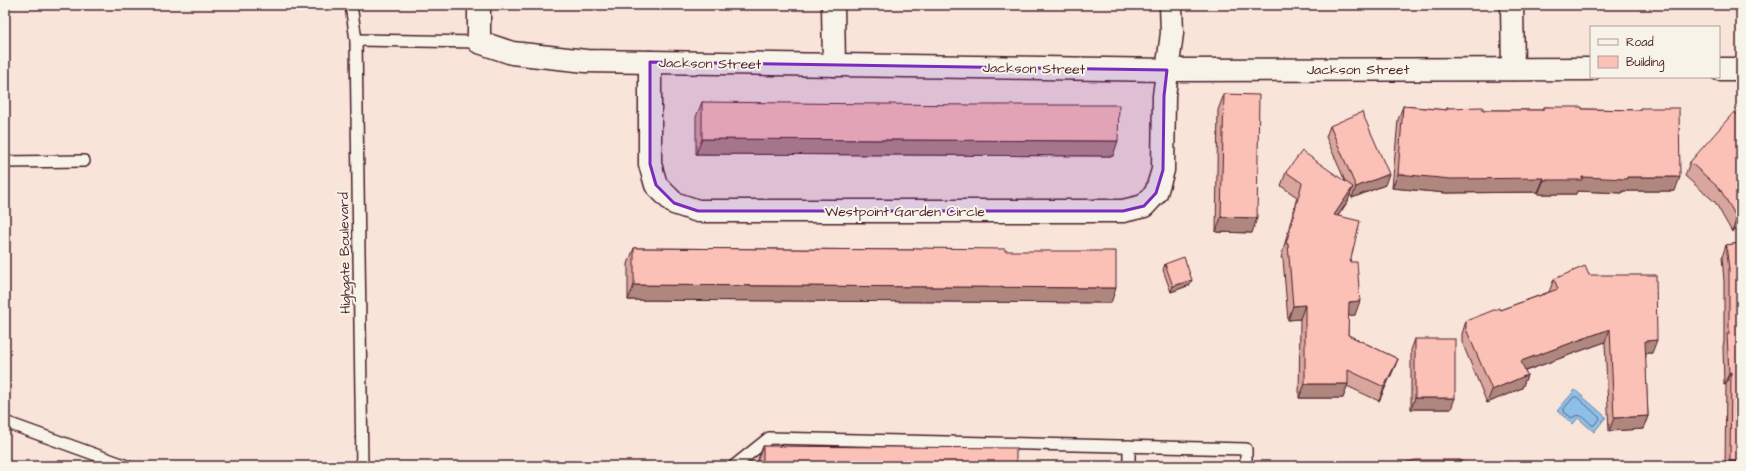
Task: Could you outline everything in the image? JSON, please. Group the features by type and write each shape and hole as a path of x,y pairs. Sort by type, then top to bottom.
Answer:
{"street":[{"path":"478,5 479,42"},
{"path":"833,5 834,65"},
{"name":"Westpoint Garden Circle","path":"650,62 650,164 656,185 674,203 698,211 1123,211 1144,206 1156,193 1163,170 1164,96 1172,33 1171,5"},
{"path":"1512,5 1513,69"},
{"name":"Jackson Street","path":"479,42 512,53 586,62 1167,70 1590,69"},
{"path":"1720,69 1741,69"}],"lane":[{"name":"Highgate Boulevard","path":"351,5 356,40 362,466"},
{"path":"356,40 479,42"},
{"path":"5,162 84,161"},
{"path":"5,422 127,466"},
{"path":"734,466 769,438 1246,449 1246,466"},
{"path":"1129,446 1129,466"}],"highlighted area":[{"path":"650,62 1167,70 1164,96 1163,170 1156,193 1144,206 1123,211 698,211 674,203 656,185 650,164"}],"water":[{"path":"1575,390 1606,417 1594,432 1578,418 1573,424 1557,411"}],"building":[{"path":"1224,94 1259,95 1257,218 1221,217"},
{"path":"702,102 1119,105 1118,141 702,139"},
{"path":"1403,106 1447,110 1447,108 1483,107 1483,110 1544,110 1544,107 1640,110 1640,108 1679,108 1680,177 1627,177 1627,179 1582,177 1582,180 1544,180 1544,178 1451,179 1398,174"},
{"path":"1362,112 1389,174 1356,187 1330,126"},
{"path":"1734,112 1741,118 1741,216 1737,218 1720,189 1690,162"},
{"path":"1302,151 1353,187 1334,215 1360,221 1350,262 1357,262 1360,301 1349,302 1348,335 1398,359 1384,387 1348,370 1348,384 1305,384 1305,305 1293,306 1288,244 1286,244 1302,183 1286,172"},
{"path":"1741,243 1741,461 1730,461 1731,372 1729,373 1727,334 1729,334 1729,269 1726,245"},
{"path":"634,248 914,250 914,248 1005,249 1005,251 1116,251 1116,288 634,285"},
{"path":"1184,257 1192,280 1173,286 1165,264"},
{"path":"1585,266 1589,275 1656,275 1657,340 1645,341 1648,416 1614,418 1610,329 1521,361 1527,375 1492,390 1466,329 1466,321 1499,308 1500,310 1558,289 1554,279"},
{"path":"1415,339 1455,339 1455,398 1415,398"},
{"path":"763,446 1016,448 1016,466 763,466"},
{"path":"1416,460 1461,460 1461,462 1480,466 1391,466"}]}
